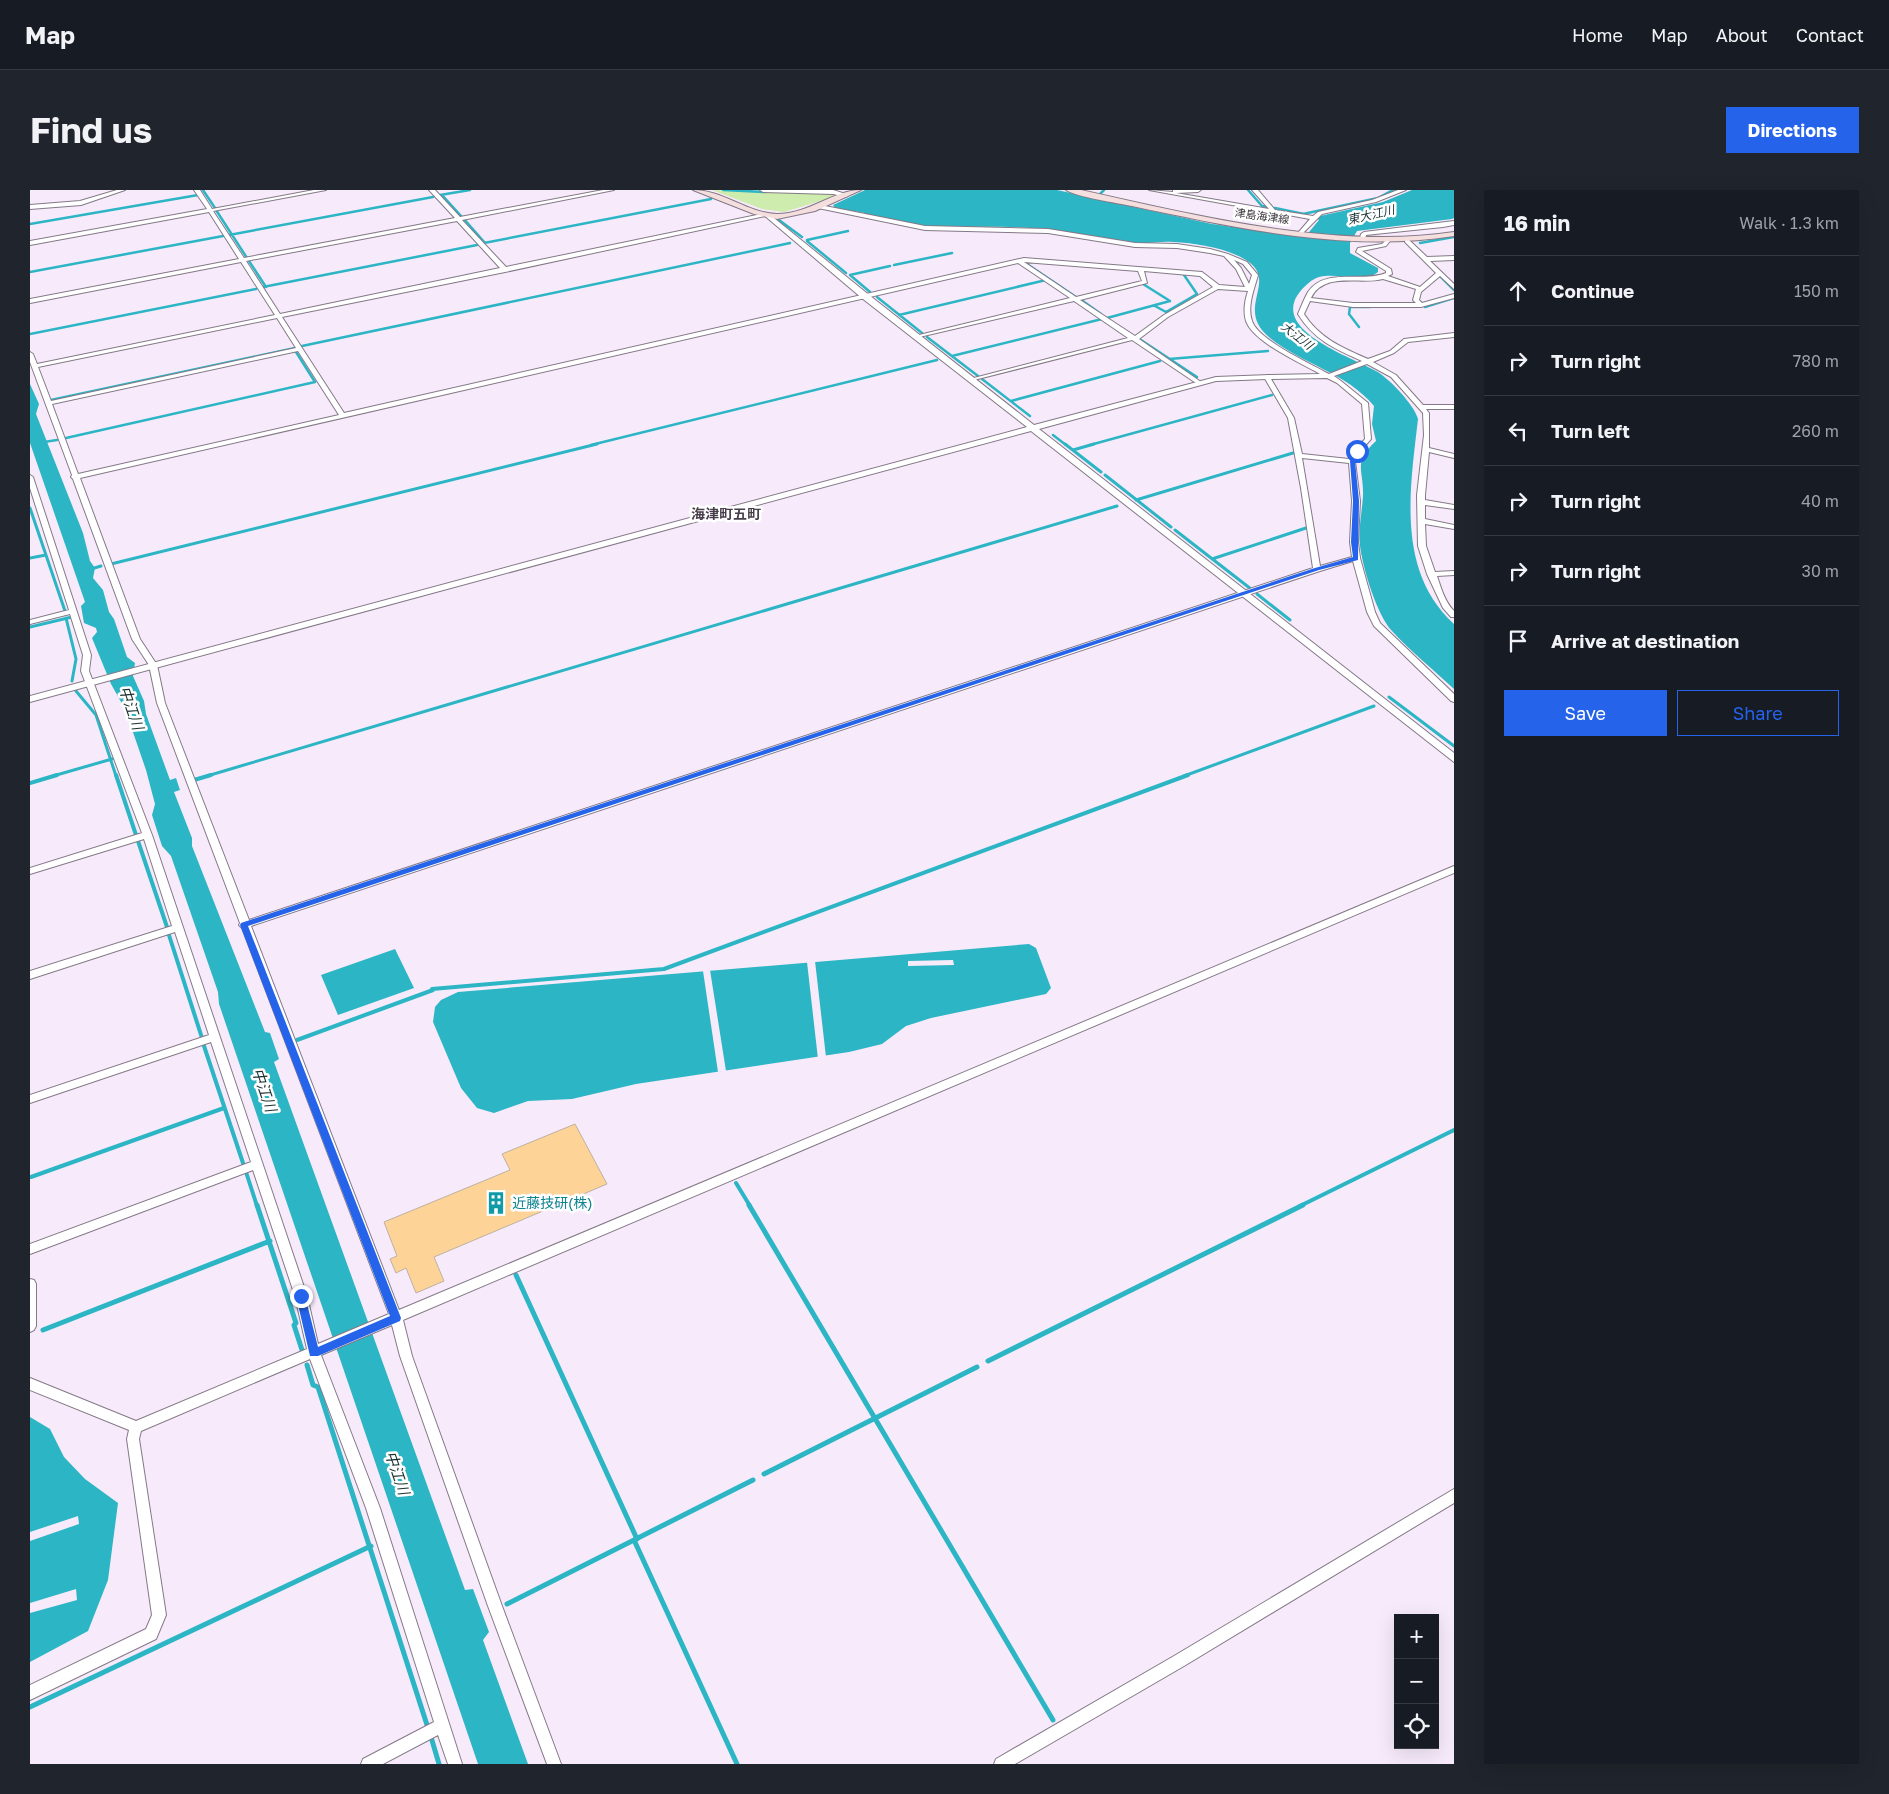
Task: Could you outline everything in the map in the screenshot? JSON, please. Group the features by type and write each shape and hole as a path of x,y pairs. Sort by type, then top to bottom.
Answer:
{"main road":[{"path":"701,190 767,215 787,214 820,207 856,190"},
{"name":"津島海津線","path":"1070,190 1096,193 1186,216 1303,233 1387,242 1454,234"}],"street":[{"path":"30,207 81,203 122,190"},
{"path":"197,190 342,416"},
{"path":"30,243 323,190"},
{"path":"432,190 504,270"},
{"path":"30,301 611,190"},
{"path":"763,190 835,191 846,195"},
{"path":"1152,190 1206,201 1273,210 1314,218"},
{"path":"1160,192 1198,190"},
{"path":"1255,190 1273,210"},
{"path":"1303,233 1320,213 1374,201 1403,190"},
{"path":"820,207 925,228 1048,231 1135,245 1177,246 1226,254 1245,263 1252,269 1254,281 1249,289 1247,303 1249,321 1253,328 1267,342 1330,375 1365,403 1368,438 1352,461 1356,501 1354,542 1356,558 1371,612 1377,624 1454,699"},
{"path":"34,366 767,215 917,337 1454,758"},
{"path":"1360,239 1364,234 1392,229 1432,227 1454,223"},
{"path":"1407,241 1454,287"},
{"path":"1387,242 1384,245 1359,251 1360,255 1389,270 1389,274 1384,277 1366,280 1327,280 1311,292 1301,314 1305,322 1322,337 1390,374 1422,407 1427,419 1421,502 1422,546 1431,574 1447,608 1454,615"},
{"path":"1226,254 1238,268 1249,289"},
{"path":"1426,259 1454,258"},
{"path":"1019,261 1199,383"},
{"path":"74,477 1019,261 1202,274 1217,287"},
{"path":"917,337 1145,282 1140,269"},
{"path":"1421,305 1416,300 1421,289 1440,273"},
{"path":"1384,277 1421,289"},
{"path":"972,380 1134,339 1166,316 1217,287 1249,289"},
{"path":"1309,299 1353,306 1421,305 1454,296"},
{"path":"30,699 1199,383 1216,379 1330,375 1392,352 1406,340 1453,336"},
{"path":"49,403 300,350"},
{"path":"30,354 74,477 136,639 149,666 160,703 244,925 396,1318 416,1384 494,1606 554,1764"},
{"path":"1267,377 1291,418 1317,569"},
{"path":"1422,407 1454,407"},
{"path":"1425,449 1454,456"},
{"path":"1298,456 1352,461"},
{"path":"30,477 34,500 74,611 87,655 85,671 147,835 318,1351 373,1508 455,1764"},
{"path":"1421,502 1454,507"},
{"path":"1422,521 1454,527"},
{"path":"244,925 1317,569 1356,558"},
{"path":"1431,574 1454,573"},
{"path":"30,622 74,611"},
{"path":"30,871 147,835"},
{"path":"30,1384 136,1427 1454,869"},
{"path":"30,975 177,928"},
{"path":"30,1100 215,1037"},
{"path":"30,1249 257,1164"},
{"path":"30,1284 30,1326"},
{"path":"30,1694 151,1634 159,1616 133,1439 136,1427"},
{"path":"1001,1764 1179,1661 1454,1496"},
{"path":"368,1764 442,1725"}],"green space":[{"path":"712,190 834,194 837,196 784,212 762,209"}],"water":[{"path":"865,190 1057,190 1212,224 1305,237 1319,220 1316,218 1320,216 1383,202 1412,190 1454,190 1454,218 1452,219 1357,231 1350,243 1350,253 1378,268 1378,272 1363,278 1319,277 1311,281 1296,297 1293,311 1299,324 1311,336 1327,347 1376,371 1401,393 1416,413 1418,419 1412,473 1411,528 1415,554 1423,579 1435,603 1454,624 1454,689 1415,654 1386,624 1367,579 1360,540 1363,496 1361,467 1364,455 1376,441 1372,424 1374,406 1351,385 1283,347 1270,338 1260,327 1255,316 1259,277 1255,268 1246,260 1220,249 1191,244 1168,242 1135,243 1057,230 1030,228 920,225 864,215 865,213 835,208 833,205"},
{"name":"中江川","path":"30,384 39,404 36,414 83,533 90,561 95,568 93,578 103,590 109,612 114,619 127,657 135,663 133,676 144,701 146,714 170,780 176,778 180,790 174,792 192,838 192,846 265,1032 270,1033 279,1059 274,1062 465,1590 473,1589 489,1632 483,1640 528,1764 478,1764 219,1004 218,992 171,856 162,846 152,815 155,804 146,770 125,709 111,684 92,638 97,632 96,628 84,623 81,606 85,602 30,443"},
{"path":"1029,944 1036,948 1051,988 1046,994 931,1018 906,1026 882,1044 849,1052 636,1084 572,1099 528,1101 494,1113 477,1108 461,1088 433,1022 435,1007 441,1000 458,992"},
{"path":"395,949 414,988 338,1015 321,975"},
{"path":"30,1417 50,1429 64,1457 85,1479 118,1503 108,1580 88,1631 30,1662"}],"pier":[{"path":"953,960 954,965 908,966 908,961"},
{"path":"815,961 826,1057 818,1059 807,962"},
{"path":"710,970 726,1071 718,1072 703,971"},
{"path":"78,1516 79,1524 30,1541 30,1532"},
{"path":"76,1589 77,1600 30,1613 30,1603"}],"building":[{"name":"近藤技研(株)","path":"575,1124 607,1184 434,1257 444,1281 416,1293 406,1268 396,1273 390,1259 397,1256 384,1222 510,1170 502,1154"}],"waterway":[{"path":"203,190 215,208"},
{"path":"440,195 470,190"},
{"path":"723,190 766,192"},
{"path":"1100,194 1104,190"},
{"path":"1248,190 1262,206 1267,207"},
{"path":"1303,214 1378,198 1393,190"},
{"path":"30,224 198,195"},
{"path":"442,195 462,217"},
{"path":"232,234 433,197"},
{"path":"485,243 711,199"},
{"path":"1275,208 1303,214"},
{"path":"216,210 232,234"},
{"path":"464,219 485,243"},
{"path":"779,220 802,237"},
{"path":"807,240 848,231"},
{"path":"232,234 247,258"},
{"path":"30,272 223,236"},
{"path":"1420,243 1454,237"},
{"path":"807,241 846,273"},
{"path":"302,346 790,243"},
{"path":"266,286 477,245"},
{"path":"894,265 952,253"},
{"path":"249,261 266,286"},
{"path":"1024,262 1076,297"},
{"path":"870,292 850,275 890,266"},
{"path":"1155,306 1166,312 1197,294 1184,275"},
{"path":"1441,277 1454,290"},
{"path":"899,315 1046,280"},
{"path":"1107,318 1170,301 1143,284"},
{"path":"30,334 256,289"},
{"path":"877,297 899,315"},
{"path":"1425,307 1454,298"},
{"path":"1080,299 1101,314"},
{"path":"1359,327 1349,314 1350,307 1370,307"},
{"path":"899,315 922,333"},
{"path":"952,356 1102,319"},
{"path":"927,337 978,376"},
{"path":"1141,340 1170,359"},
{"path":"51,400 295,348"},
{"path":"1170,359 1268,351"},
{"path":"66,438 315,382 296,352"},
{"path":"1170,359 1197,377"},
{"path":"591,445 937,360"},
{"path":"1011,401 1160,361"},
{"path":"982,379 1030,416"},
{"path":"1090,445 1272,395"},
{"path":"1053,435 1066,445"},
{"path":"44,442 57,440"},
{"path":"111,564 597,444"},
{"path":"1065,444 1101,472"},
{"path":"1073,450 1094,444"},
{"path":"1137,500 1293,453"},
{"path":"1105,475 1137,500"},
{"path":"1137,500 1171,527"},
{"path":"207,776 1117,506"},
{"path":"30,508 46,555"},
{"path":"1212,559 1306,528"},
{"path":"1175,530 1212,559"},
{"path":"30,558 46,555"},
{"path":"46,555 65,611"},
{"path":"1212,559 1251,589"},
{"path":"91,569 101,566"},
{"path":"1257,594 1290,620"},
{"path":"66,618 72,617"},
{"path":"30,627 66,618"},
{"path":"66,618 76,659 72,681"},
{"path":"76,691 96,715 111,759"},
{"path":"1389,697 1454,746"},
{"path":"1184,776 1374,706"},
{"path":"53,776 111,759"},
{"path":"111,759 116,776"},
{"path":"30,783 57,775"},
{"path":"116,775 136,835"},
{"path":"194,780 211,775"},
{"path":"432,989 664,969 1188,775"},
{"path":"138,841 167,927"},
{"path":"168,932 202,1038"},
{"path":"297,1040 433,990"},
{"path":"203,1043 244,1166"},
{"path":"31,1177 224,1108"},
{"path":"1300,1206 1454,1130"},
{"path":"246,1172 257,1206"},
{"path":"736,1183 750,1206"},
{"path":"257,1205 269,1241"},
{"path":"749,1205 875,1418"},
{"path":"988,1361 1303,1205"},
{"path":"43,1330 269,1241"},
{"path":"269,1241 296,1323 294,1325 302,1350"},
{"path":"516,1275 637,1539"},
{"path":"307,1365 313,1385 318,1387 370,1547"},
{"path":"875,1418 977,1367"},
{"path":"764,1474 875,1418"},
{"path":"875,1418 1053,1720"},
{"path":"637,1539 753,1480"},
{"path":"507,1604 637,1539"},
{"path":"634,1540 737,1764"},
{"path":"30,1707 370,1547"},
{"path":"370,1547 428,1728"},
{"path":"431,1737 439,1764"}],"place":[{"name":"近藤技研(株)","path":"496,1203"}],"district":[{"name":"海津町五町","path":"726,514"}],"route":[{"path":"301,1296 314,1353 396,1318 244,925 1317,569 1356,558 1354,526 1356,501 1352,461 1357,451"}],"water label":[{"name":"東大江川","path":"1371,215"},
{"name":"大江川","path":"1297,336"}]}
